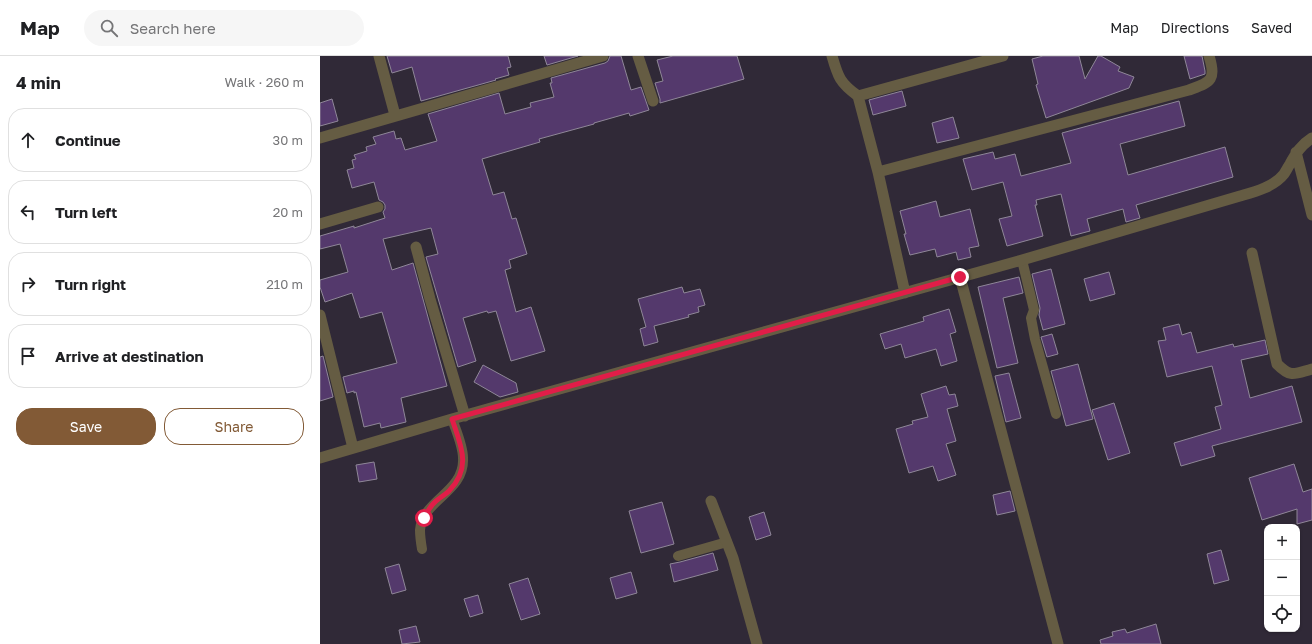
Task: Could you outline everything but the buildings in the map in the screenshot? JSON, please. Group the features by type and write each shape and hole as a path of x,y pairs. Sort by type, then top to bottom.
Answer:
{"street":[{"path":"379,56 395,115"},
{"path":"320,138 395,115 603,56"},
{"path":"638,56 653,102"},
{"path":"832,56 836,72 841,81 858,96 878,172 905,293"},
{"path":"858,96 1003,56"},
{"path":"878,172 1189,90 1204,84 1212,75 1212,66 1209,56"},
{"path":"320,458 452,419 1022,260 1258,190 1273,184 1284,175 1296,152 1303,144 1312,138"},
{"path":"1296,152 1312,215"},
{"path":"320,224 378,206"},
{"path":"416,247 465,416"},
{"path":"1252,253 1277,364 1285,372 1293,374 1312,369"},
{"path":"960,277 1058,644"},
{"path":"320,315 353,448"},
{"path":"711,501 733,558 757,644"}],"lane":[{"path":"1022,260 1034,310 1031,318 1035,338 1056,414"},
{"path":"422,549 420,529 424,518 433,504 449,491 459,477 463,465 463,456 452,419"},
{"path":"678,556 727,542"}],"route":[{"path":"424,518 433,504 449,491 459,477 463,465 463,456 452,419 960,277"}]}
